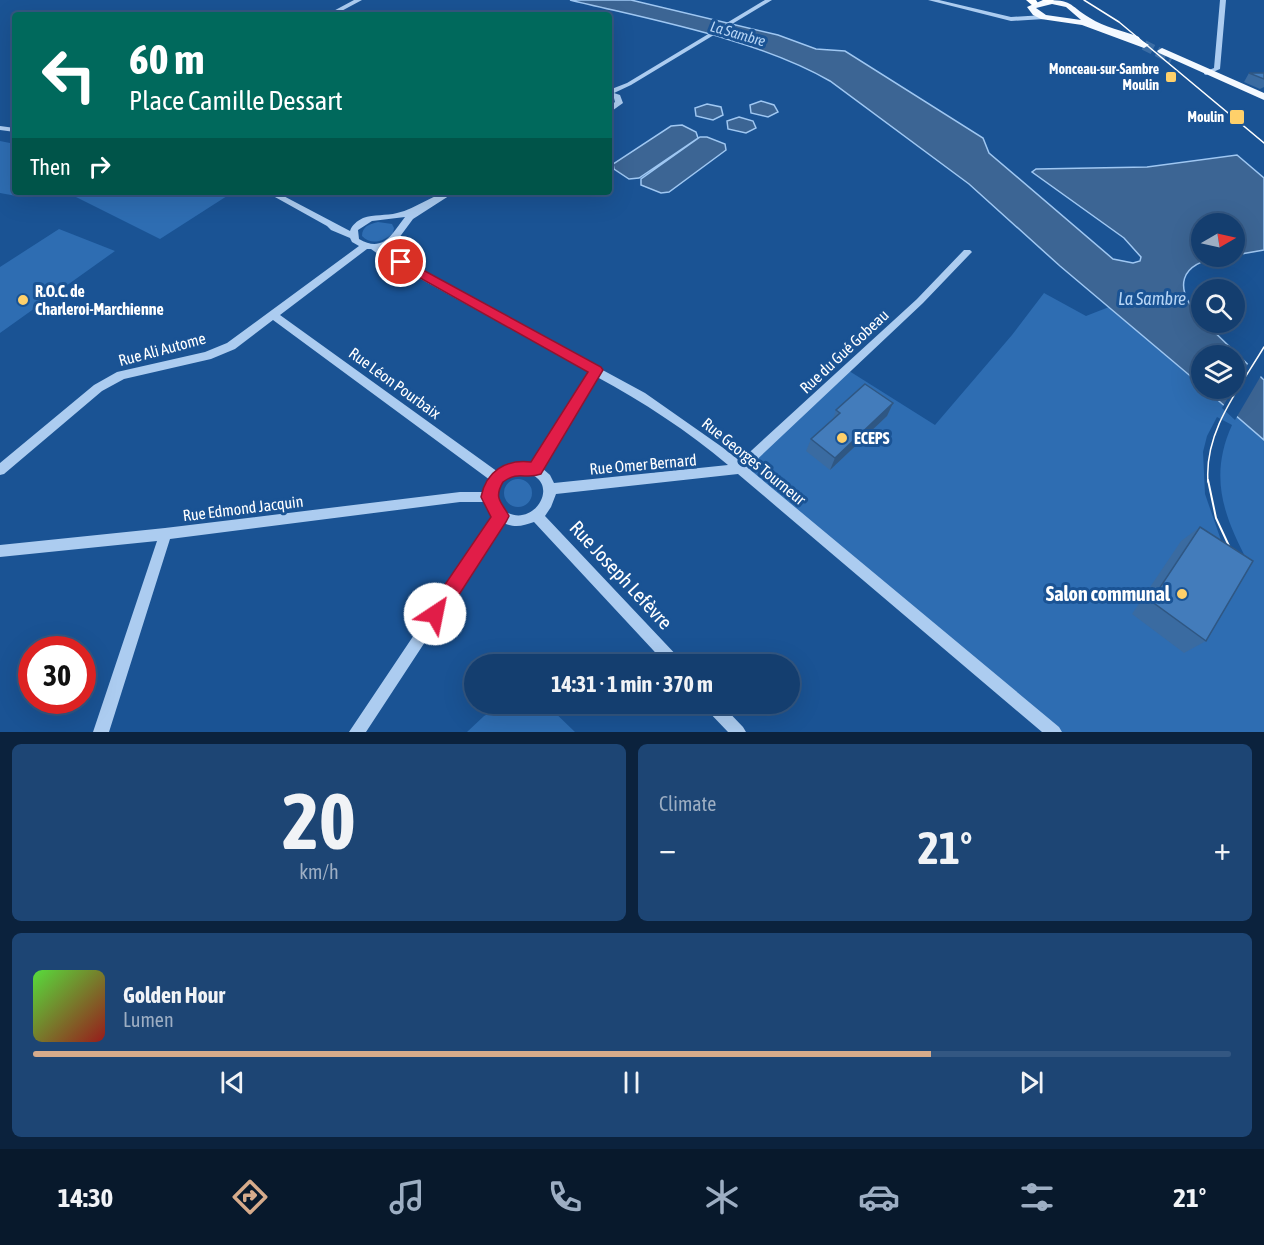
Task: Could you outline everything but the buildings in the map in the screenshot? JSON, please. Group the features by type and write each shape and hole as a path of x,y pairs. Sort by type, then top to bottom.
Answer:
{"main road":[{"path":"1048,0 1070,6 1089,21 1140,42 1095,26 1065,20 1035,10 1048,0"},
{"path":"1065,20 1076,18 1078,13"},
{"path":"1162,51 1208,73"},
{"path":"1172,59 1264,97"}],"street":[{"path":"335,12 359,0"},
{"path":"612,91 629,84 769,0"},
{"path":"931,0 1003,18 1035,10"},
{"path":"1208,73 1216,69 1223,0"},
{"path":"612,109 617,106 617,97 629,84"},
{"path":"612,94 617,97"},
{"path":"276,195 334,228 353,236 354,230 361,223"},
{"path":"330,224 361,223 377,217 391,218 424,206 445,195"},
{"path":"369,246 391,241 400,233 401,226 424,206"},
{"path":"391,218 401,226"},
{"name":"Rue Georges Tourneur","path":"353,236 359,244 369,246 401,262 649,401 718,450 1054,732"},
{"path":"391,241 401,262"},
{"name":"Rue Ali Autome","path":"0,470 98,388 121,375 207,356 231,346 369,246"},
{"name":"Rue du Gué Gobeau","path":"739,469 920,301 967,252"},
{"name":"Rue Léon Pourbaix","path":"273,315 497,478"},
{"path":"535,470 596,370"},
{"path":"518,467 535,470 546,478 550,489 549,500 536,515 521,520 501,516 493,509 489,497 490,489 497,478 506,471 518,467"},
{"name":"Rue Omer Bernard","path":"550,489 739,469"},
{"name":"Rue Edmond Jacquin","path":"0,551 165,534 460,497 489,497"},
{"name":"Rue Joseph Lefèvre","path":"536,515 666,654"},
{"path":"357,732 501,516"},
{"path":"101,732 165,534"},
{"path":"721,714 738,732"}],"shaded area":[{"path":"0,141 12,143 12,195 25,195 22,197 0,193"},
{"name":"R.O.C. de Charleroi-Marchienne","path":"224,195 227,196 160,239 74,196"},
{"path":"378,222 392,224 393,233 374,242 362,236 365,228"},
{"name":"R.O.C. de Charleroi-Marchienne","path":"59,229 115,251 0,333 0,267"},
{"path":"1044,293 1086,316 1109,307 1191,377 1191,399 1216,399 1264,440 1264,732 1054,732 739,469 846,369 935,425 1012,335","holes":["1217,417 1232,425 1221,461 1222,495 1232,528 1248,562 1222,543 1205,494 1203,452 1207,436"]},
{"path":"518,479 528,483 532,493 528,503 518,507 508,503 504,493 508,483"},
{"path":"488,714 556,714 575,732 467,732"}],"water":[{"name":"La Sambre","path":"570,0 631,0 778,35 816,49 845,51 983,138 989,153 1113,259 1133,263 1140,261 1141,257 1124,238 1032,172 1036,169 1147,167 1237,155 1264,178 1264,250 1245,253 1245,213 1191,213 1191,267 1194,267 1184,279 1186,297 1191,306 1191,333 1215,333 1228,345 1191,345 1191,377 1060,266 969,184 830,81 770,53 669,23"},
{"path":"761,101 774,105 778,112 768,117 751,113 750,105"},
{"path":"707,104 721,107 723,115 713,120 696,116 695,108"},
{"path":"739,117 753,121 756,128 746,133 728,129 727,121"},
{"path":"682,125 696,132 698,138 639,178 629,179 614,169 613,164 671,126"},
{"path":"700,137 707,137 725,144 726,150 669,192 661,193 641,185 641,179"},
{"name":"La Sambre","path":"1245,362 1264,380 1264,440 1217,399 1245,399"}],"pier":[{"path":"1249,362 1262,374 1235,420 1222,408 1227,399 1245,399 1245,369"}],"tunnel":[{"path":"1144,45 1172,59"}],"tram line":[{"path":"1084,0 1119,22 1264,143"},
{"path":"1208,480 1208,463 1217,428 1234,395 1264,347"},
{"path":"1208,480 1216,518 1236,561"}],"place":[{"name":"Monceau-sur-Sambre Moulin","path":"1171,77"},
{"name":"Moulin","path":"1237,117"},
{"name":"R.O.C. de Charleroi-Marchienne","path":"23,300"},
{"name":"ECEPS","path":"842,438"},
{"name":"Salon communal","path":"1182,594"}],"route":[{"path":"401,262 596,370 535,470 518,467 506,471 497,478 490,489 489,497 493,509 501,516 435,614"}]}
